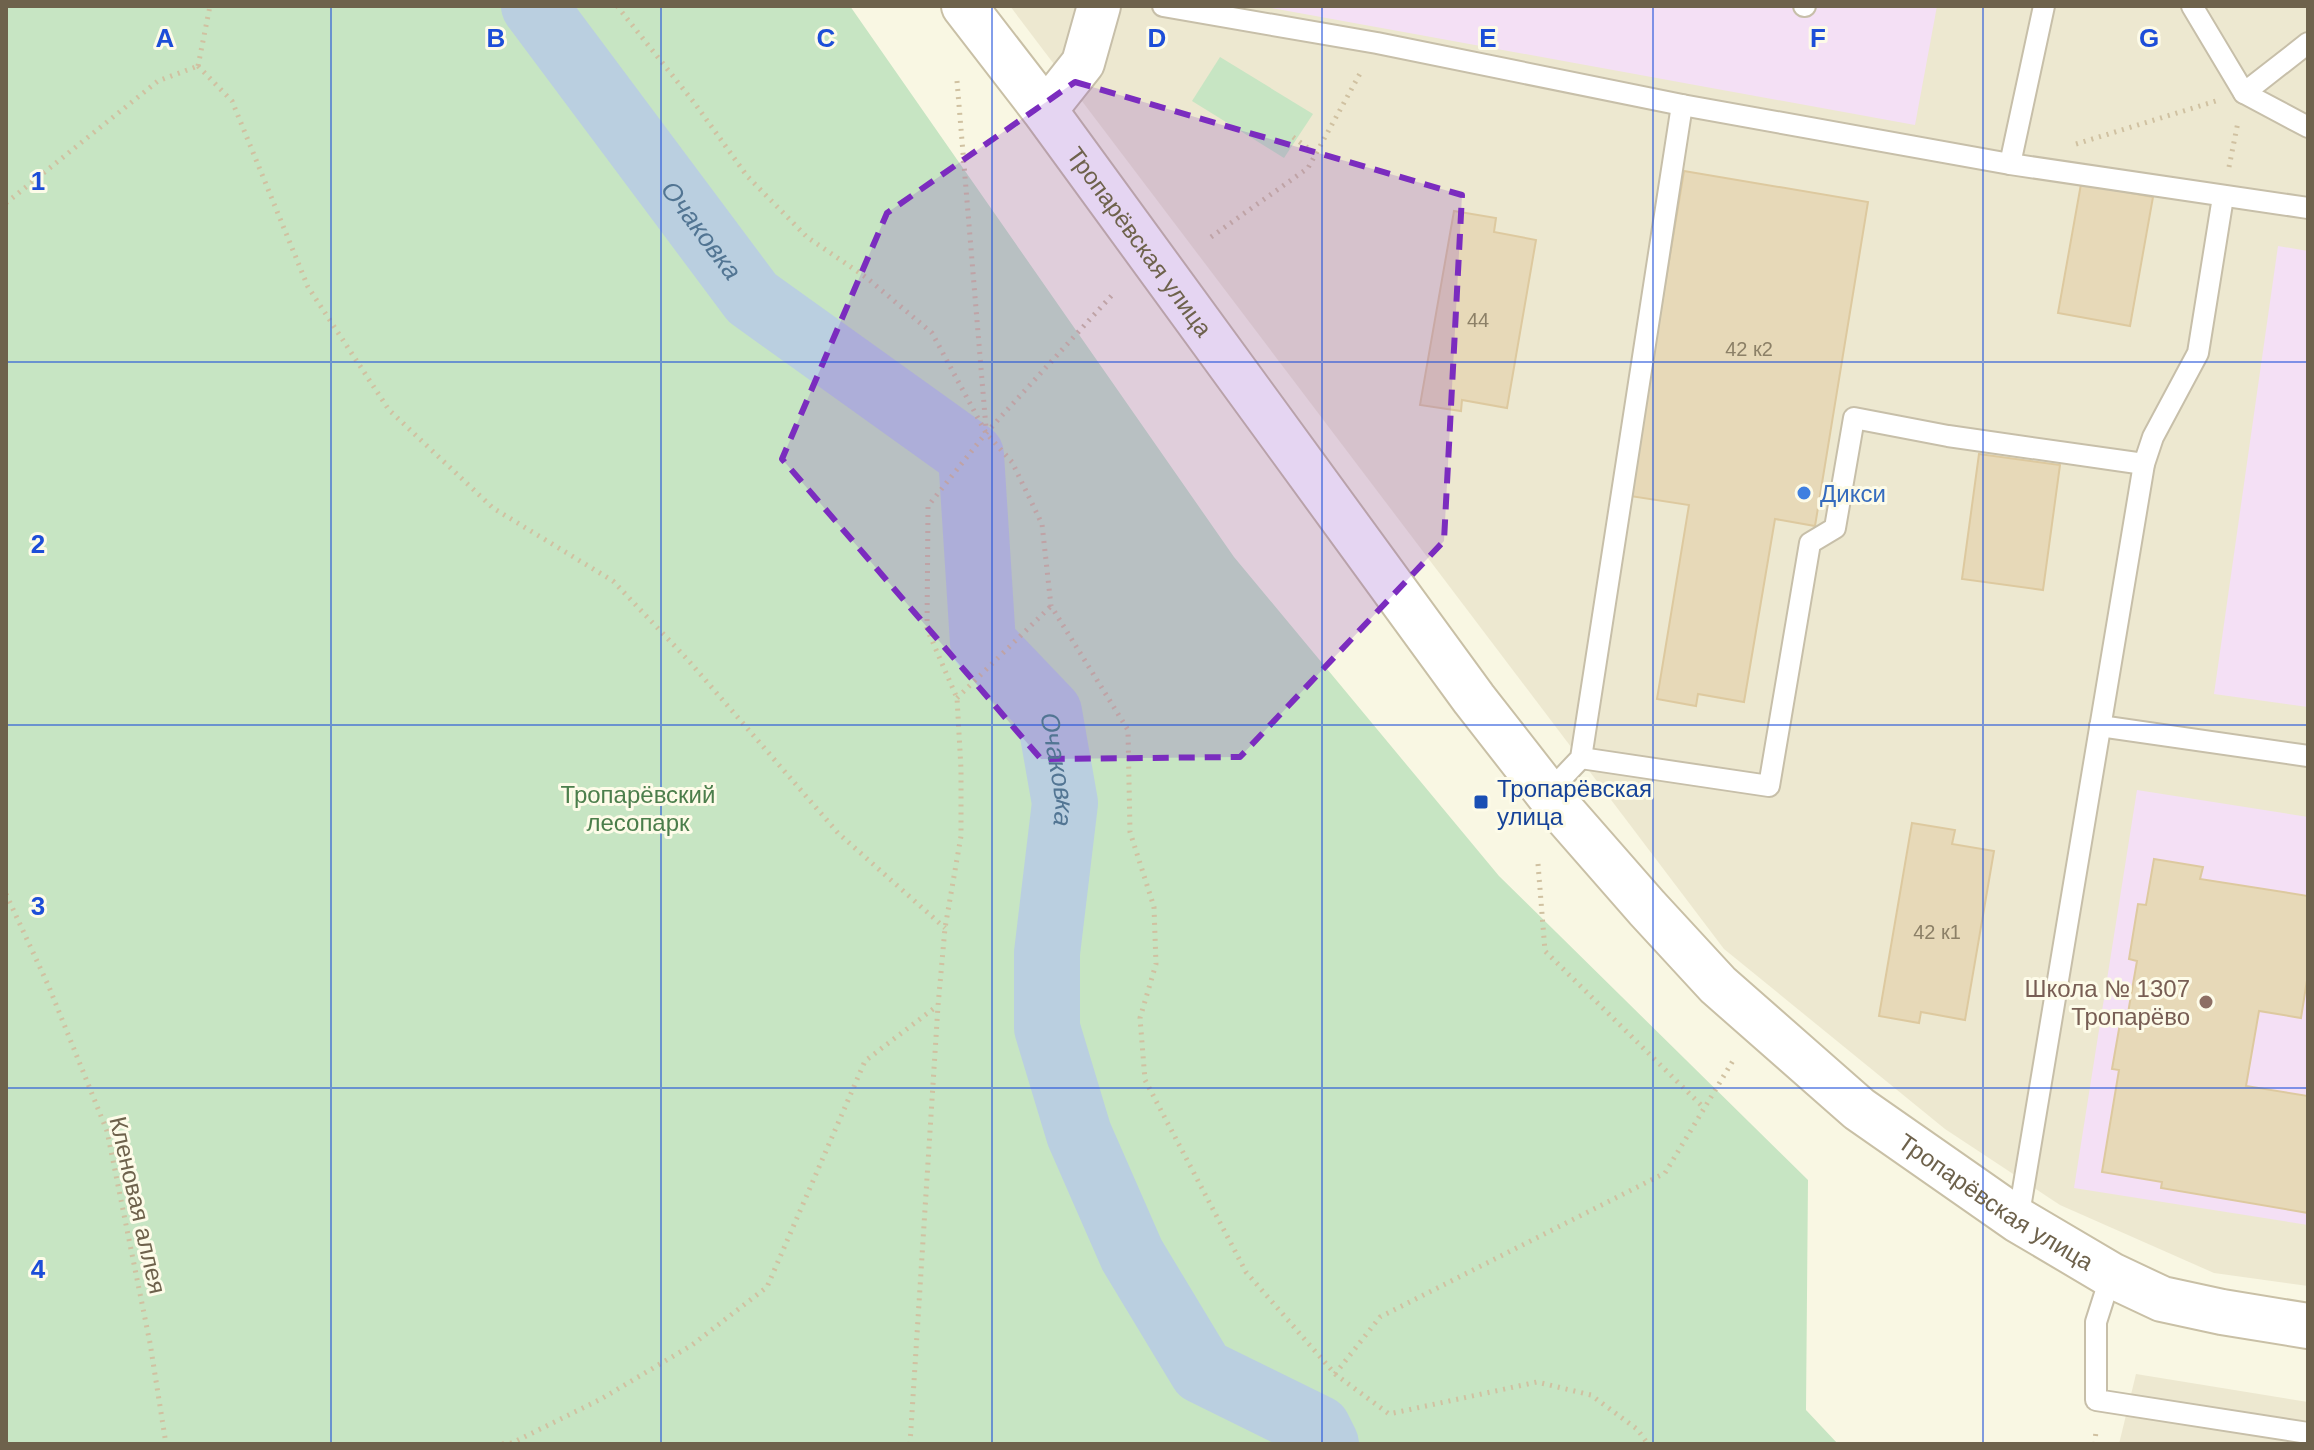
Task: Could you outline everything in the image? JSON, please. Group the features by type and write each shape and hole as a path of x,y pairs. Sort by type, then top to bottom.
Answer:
{"street":[{"name":"Тропарёвская улица","path":"964,6 1045,111 1474,699 1547,794 1718,985 1859,1109 2018,1220 2111,1275 2162,1299 2308,1326"},
{"path":"1045,111 1083,63 1099,6"}],"lane":[{"path":"1163,6 1377,43 1682,105 2010,164 2308,208"},
{"path":"2010,164 2044,6"},
{"path":"2192,6 2244,93 2308,127"},
{"path":"2244,93 2308,43"},
{"path":"1547,794 1581,758 1682,105"},
{"path":"2018,1220 2144,464 2153,437 2198,353 2223,197"},
{"path":"1581,758 1769,786 1810,543 1835,528 1854,418 1948,436 2144,464"},
{"path":"2100,726 2308,756"},
{"path":"2111,1275 2096,1322 2096,1400 2308,1433"}],"path":[{"path":"198,66 210,6"},
{"path":"617,6 696,105 747,176 807,237 867,278 932,333 986,433 1012,462 1042,524 1051,606 1128,730 1130,832 1154,907 1156,964 1140,1018 1145,1080 1246,1272 1335,1374 1389,1414 1537,1382 1591,1395 1637,1429 1648,1444"},
{"path":"1211,237 1308,168 1377,43"},
{"path":"6,203 158,81 198,66"},
{"path":"198,66 232,101 308,287 389,410 493,508 613,581 688,660 838,833 945,928"},
{"path":"957,81 986,433"},
{"path":"2069,146 2244,93 2223,197"},
{"path":"1293,137 1316,154"},
{"path":"910,1444 938,1006 945,928 961,836 957,698 927,629 928,506 986,433 1113,294"},
{"path":"957,698 1051,606"},
{"path":"1538,864 1545,951 1704,1108"},
{"name":"Кленовая аллея","path":"6,894 49,987 107,1131 150,1343 166,1444"},
{"path":"502,1444 512,1443 601,1399 679,1353 767,1287 865,1061 938,1006"},
{"path":"1335,1374 1380,1317 1665,1173 1734,1059"}],"highlighted area":[{"path":"1075,82 1462,195 1444,541 1240,757 1041,759 782,459 887,213"}],"shaded area":[{"path":"1010,6 2308,6 2308,1286 2214,1273 2060,1205 1945,1129 1724,949"},
{"path":"1261,6 1937,6 1915,125"},
{"path":"2278,246 2308,251 2308,707 2214,694"},
{"name":"Школа № 1307 Тропарёво","path":"2137,790 2308,817 2308,1225 2074,1188"},
{"path":"2136,1374 2308,1402 2308,1444 2119,1444"}],"green space":[{"name":"Тропарёвский лесопарк","path":"6,6 850,6 1234,557 1499,876 1808,1180 1806,1410 1838,1444 6,1444"},
{"path":"1220,57 1313,114 1284,158 1192,101"}],"building":[{"path":"1684,171 1868,202 1815,526 1775,519 1744,702 1698,694 1696,706 1657,699 1689,505 1630,496"},
{"path":"2081,184 2153,197 2130,326 2058,313"},
{"path":"1454,211 1496,218 1494,232 1536,240 1507,408 1462,400 1461,411 1420,405"},
{"path":"1979,454 2060,465 2043,590 1962,579"},
{"path":"1912,823 1955,830 1952,844 1994,851 1965,1020 1921,1012 1919,1023 1879,1016"},
{"name":"Школа № 1307 Тропарёво","path":"2154,859 2203,867 2200,879 2308,896 2308,974 2301,1018 2259,1011 2246,1086 2308,1096 2308,1213 2161,1188 2162,1182 2102,1172 2119,1070 2112,1069 2122,1012 2128,1013 2137,961 2129,959 2138,904 2146,905"}],"waterway":[{"name":"Очаковка","path":"534,6 752,298 971,455 983,643 1049,712 1065,803 1047,953 1047,1028 1079,1134 1132,1255 1202,1371 1318,1428 1326,1444"}],"place":[{"name":"Дикси","path":"1804,493"},
{"name":"Тропарёвская улица","path":"1481,802"},
{"name":"Школа № 1307 Тропарёво","path":"2206,1002"}]}
